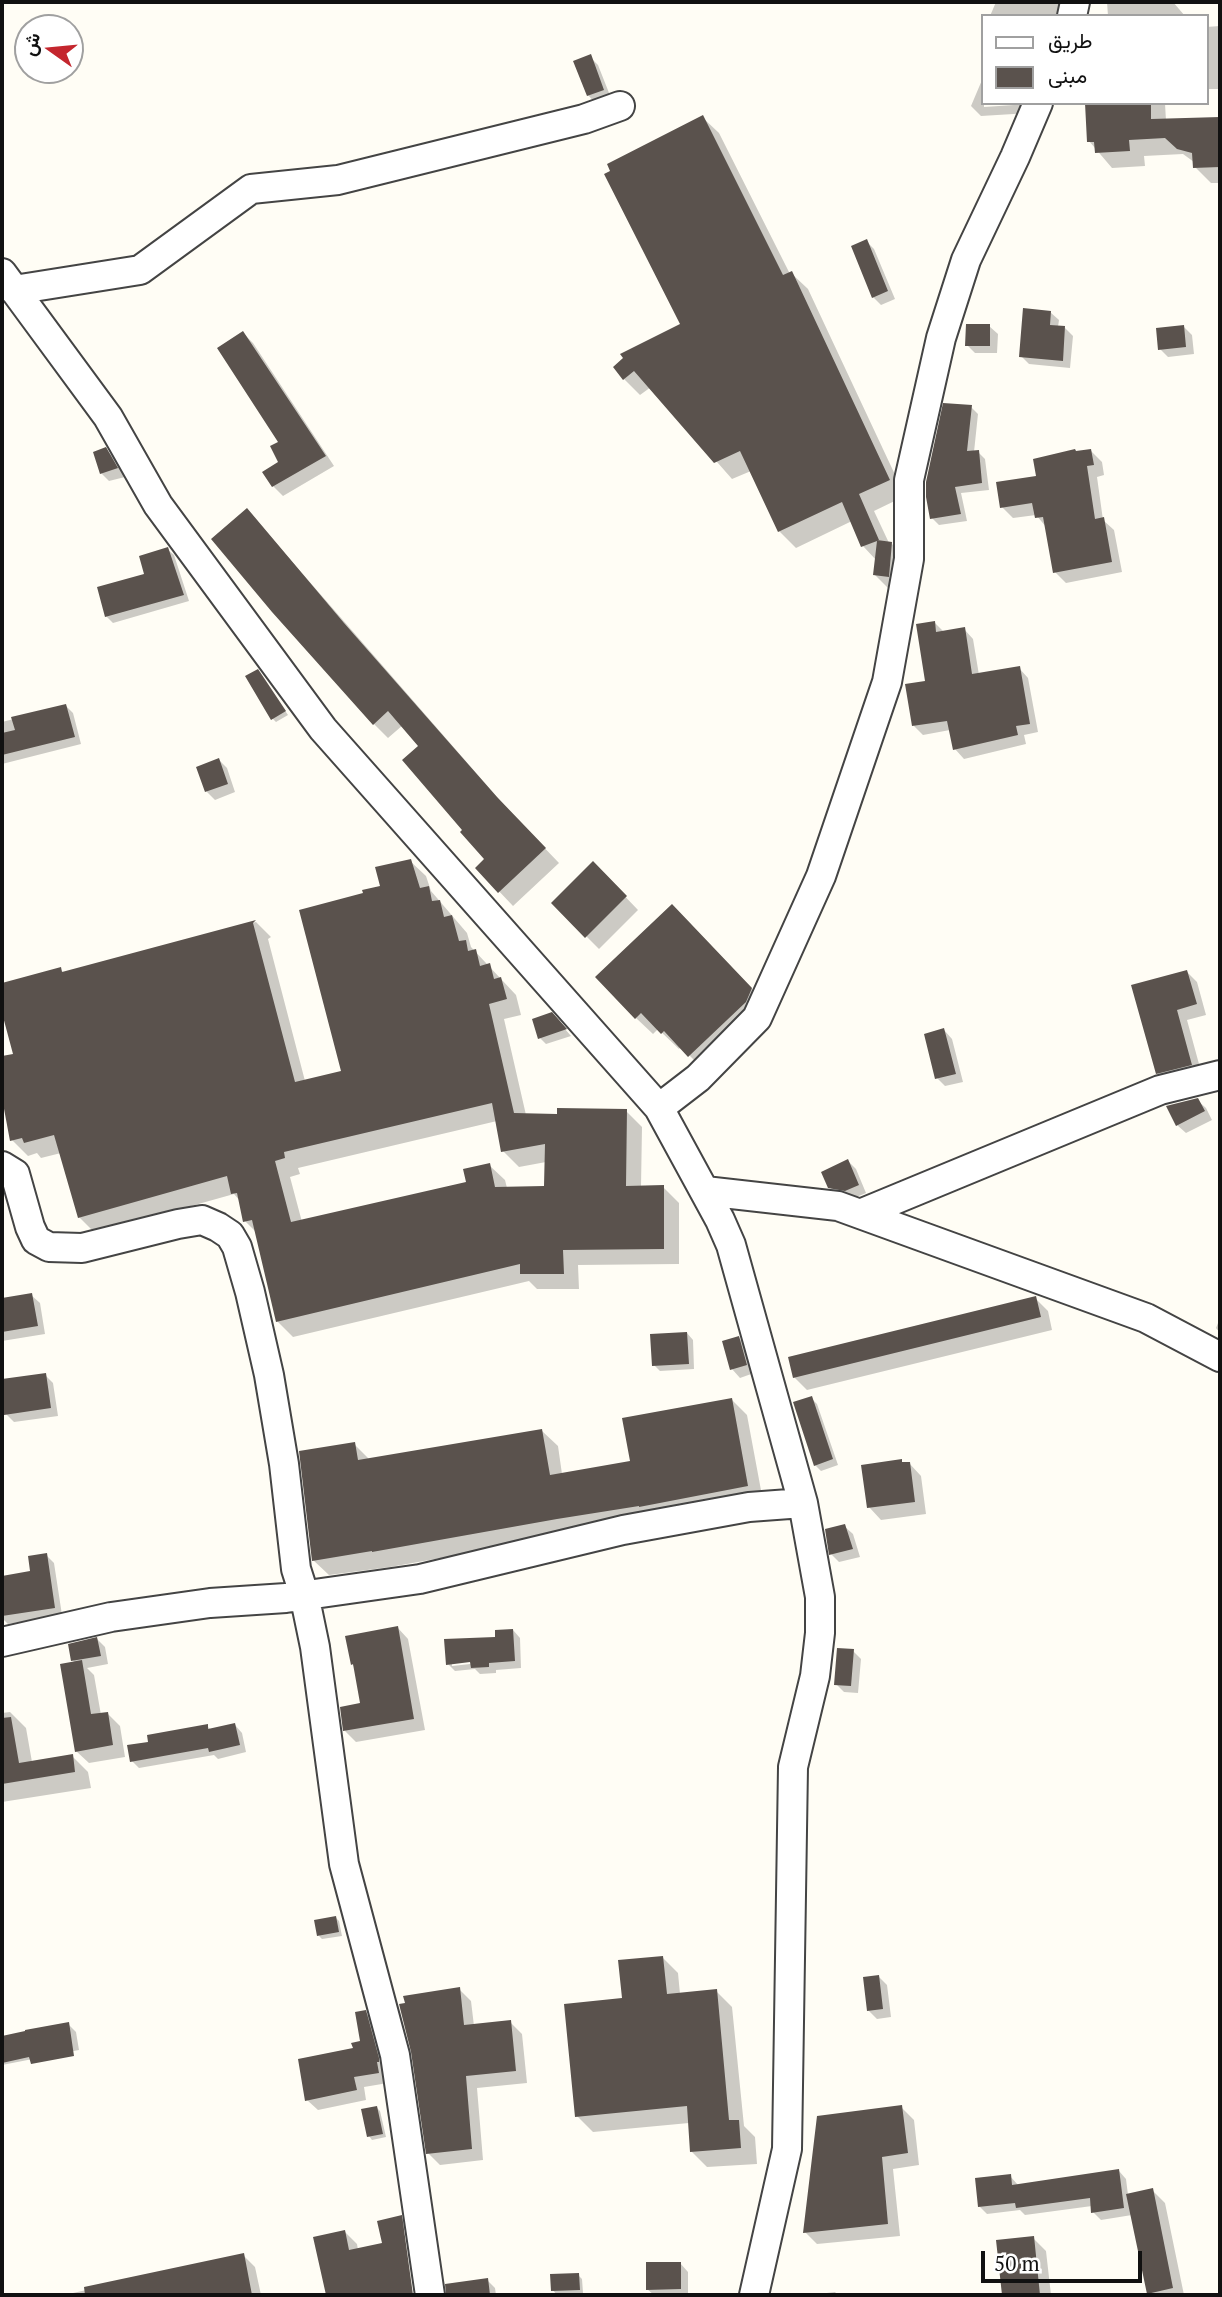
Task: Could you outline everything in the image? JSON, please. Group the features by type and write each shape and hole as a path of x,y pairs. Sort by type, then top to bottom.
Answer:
{"street":[{"path":"659,1108 698,1078 757,1018 821,876 887,682 909,559 909,480 941,338 966,260 1037,105"},
{"path":"8,281 140,270 251,189 338,180 584,119 620,106"},
{"path":"8,281 108,417 158,505 323,729 659,1108 705,1191 731,1245 803,1503 820,1597 820,1633 815,1676 793,1767 787,2149 754,2295"},
{"path":"860,1214 1160,1090 1220,1075"},
{"path":"2,1166 15,1174 36,1240 49,1247 82,1248 202,1220 230,1235 237,1247 270,1375 296,1569 304,1594 327,1728 344,1864 395,2056 430,2295"},
{"path":"705,1191 838,1206 1146,1318 1220,1357"},
{"path":"2,1642 111,1617 210,1602 286,1598 420,1578 623,1530 749,1507 803,1503"}],"building":[{"path":"591,54 604,90 587,96 573,61"},
{"path":"1085,105 1151,105 1151,119 1220,117 1220,167 1193,168 1192,153 1177,149 1165,138 1129,140 1130,151 1095,153 1094,142 1087,142"},
{"path":"703,115 783,275 792,271 890,480 859,494 877,540 892,542 889,577 873,575 877,541 861,547 842,502 778,532 740,451 714,463 634,371 623,380 613,367 623,358 620,354 680,324 604,174 610,171 607,164"},
{"path":"867,239 888,291 872,298 851,246"},
{"path":"1023,308 1051,311 1050,325 1065,326 1063,361 1019,357"},
{"path":"966,324 990,324 990,346 965,346"},
{"path":"1184,325 1186,347 1158,350 1156,328"},
{"path":"243,331 326,456 272,487 262,472 278,462 270,446 278,442 217,348"},
{"path":"943,403 972,405 967,451 979,450 982,483 955,487 961,514 930,519 926,482"},
{"path":"106,447 118,468 100,474 93,452"},
{"path":"1075,449 1091,449 1094,465 1087,466 1095,519 1104,517 1112,562 1053,573 1043,517 1035,518 1032,503 1000,508 996,482 1036,476 1033,459"},
{"path":"247,508 497,797 546,848 498,893 475,868 484,859 402,760 418,746 388,711 373,725 211,539"},
{"path":"168,547 184,595 105,617 97,587 144,574 139,556"},
{"path":"935,621 936,632 965,627 972,674 1020,666 1030,724 1016,726 1018,735 953,750 947,721 912,726 905,684 925,681 916,624"},
{"path":"258,669 286,711 271,720 245,676"},
{"path":"66,704 75,737 2,755 2,733 15,730 11,717"},
{"path":"219,758 228,784 205,792 196,767"},
{"path":"411,859 420,888 429,886 432,901 440,900 444,917 452,915 459,941 466,940 468,951 476,949 480,966 490,963 494,979 501,977 507,999 489,1004 514,1113 557,1114 557,1108 627,1109 626,1186 664,1185 664,1249 563,1250 564,1274 520,1274 520,1264 276,1322 252,1220 243,1222 237,1193 231,1194 227,1176 78,1218 54,1135 24,1143 22,1138 10,1141 2,1098 2,1056 13,1054 2,1013 2,983 61,967 62,972 256,920 253,923 295,1082 341,1071 299,910 380,886 375,867","holes":["492,1103 501,1152 545,1144 544,1186 495,1187 490,1163 463,1169 466,1182 291,1222 275,1161 285,1158 284,1152"]},
{"path":"593,861 627,896 585,938 551,903"},
{"path":"672,904 752,988 746,1002 688,1057 664,1031 661,1034 641,1013 635,1019 595,977"},
{"path":"1187,970 1197,1004 1177,1010 1192,1065 1156,1074 1131,985"},
{"path":"552,1012 567,1029 538,1039 532,1019"},
{"path":"944,1028 956,1074 935,1079 924,1034"},
{"path":"1198,1098 1205,1111 1176,1126 1166,1106"},
{"path":"848,1159 859,1185 845,1191 828,1188 821,1172"},
{"path":"32,1293 38,1326 2,1332 2,1298"},
{"path":"1036,1296 1041,1317 793,1378 788,1357"},
{"path":"687,1332 689,1364 652,1366 650,1334"},
{"path":"739,1336 747,1365 730,1370 722,1341"},
{"path":"46,1373 51,1408 4,1415 2,1379"},
{"path":"812,1396 833,1459 814,1466 793,1402"},
{"path":"732,1398 748,1486 639,1507 312,1561 299,1451 355,1442 358,1460 542,1429 550,1475 630,1461 622,1418"},
{"path":"902,1459 902,1462 910,1462 915,1502 867,1508 861,1465"},
{"path":"845,1524 853,1549 829,1555 825,1529"},
{"path":"47,1553 55,1608 2,1616 2,1576 30,1571 28,1556"},
{"path":"398,1626 414,1719 343,1731 340,1707 360,1703 345,1636"},
{"path":"513,1629 515,1661 489,1663 489,1667 471,1668 470,1662 446,1665 444,1639 495,1637 495,1630"},
{"path":"97,1637 101,1656 71,1661 68,1644"},
{"path":"837,1648 854,1649 851,1686 834,1685"},
{"path":"82,1660 91,1714 108,1712 113,1745 75,1752 60,1664"},
{"path":"11,1717 19,1763 73,1754 75,1772 2,1784 2,1718"},
{"path":"235,1723 240,1745 209,1752 208,1748 130,1762 127,1745 148,1742 147,1735 208,1724 208,1729"},
{"path":"336,1916 339,1932 317,1936 314,1920"},
{"path":"663,1956 667,1994 717,1989 729,2120 739,2120 741,2148 690,2152 687,2106 575,2117 564,2004 622,1998 618,1960"},
{"path":"879,1975 883,2009 867,2011 863,1977"},
{"path":"460,1987 464,2025 511,2020 516,2071 466,2076 472,2149 426,2154 411,2052 399,2004 405,2003 403,1996"},
{"path":"366,2010 379,2058 379,2073 354,2077 357,2090 305,2101 298,2059 353,2048 351,2043 360,2041 355,2012"},
{"path":"69,2022 74,2056 31,2064 29,2057 2,2063 2,2036"},
{"path":"902,2105 908,2153 882,2157 888,2224 803,2233 817,2116"},
{"path":"377,2106 383,2134 367,2137 361,2109"},
{"path":"1119,2169 1124,2208 1091,2213 1090,2198 1016,2208 1015,2203 978,2207 975,2178 1011,2174 1012,2185"},
{"path":"1153,2188 1173,2288 1147,2294 1126,2194"},
{"path":"402,2215 413,2295 326,2295 313,2237 345,2230 349,2250 382,2243 377,2221"},
{"path":"1034,2236 1040,2295 1002,2295 996,2240"},
{"path":"244,2253 252,2295 85,2295 84,2287"},
{"path":"646,2262 681,2262 681,2289 646,2290"},
{"path":"579,2273 580,2290 551,2291 550,2274"},
{"path":"488,2278 490,2295 446,2295 445,2284"}]}
